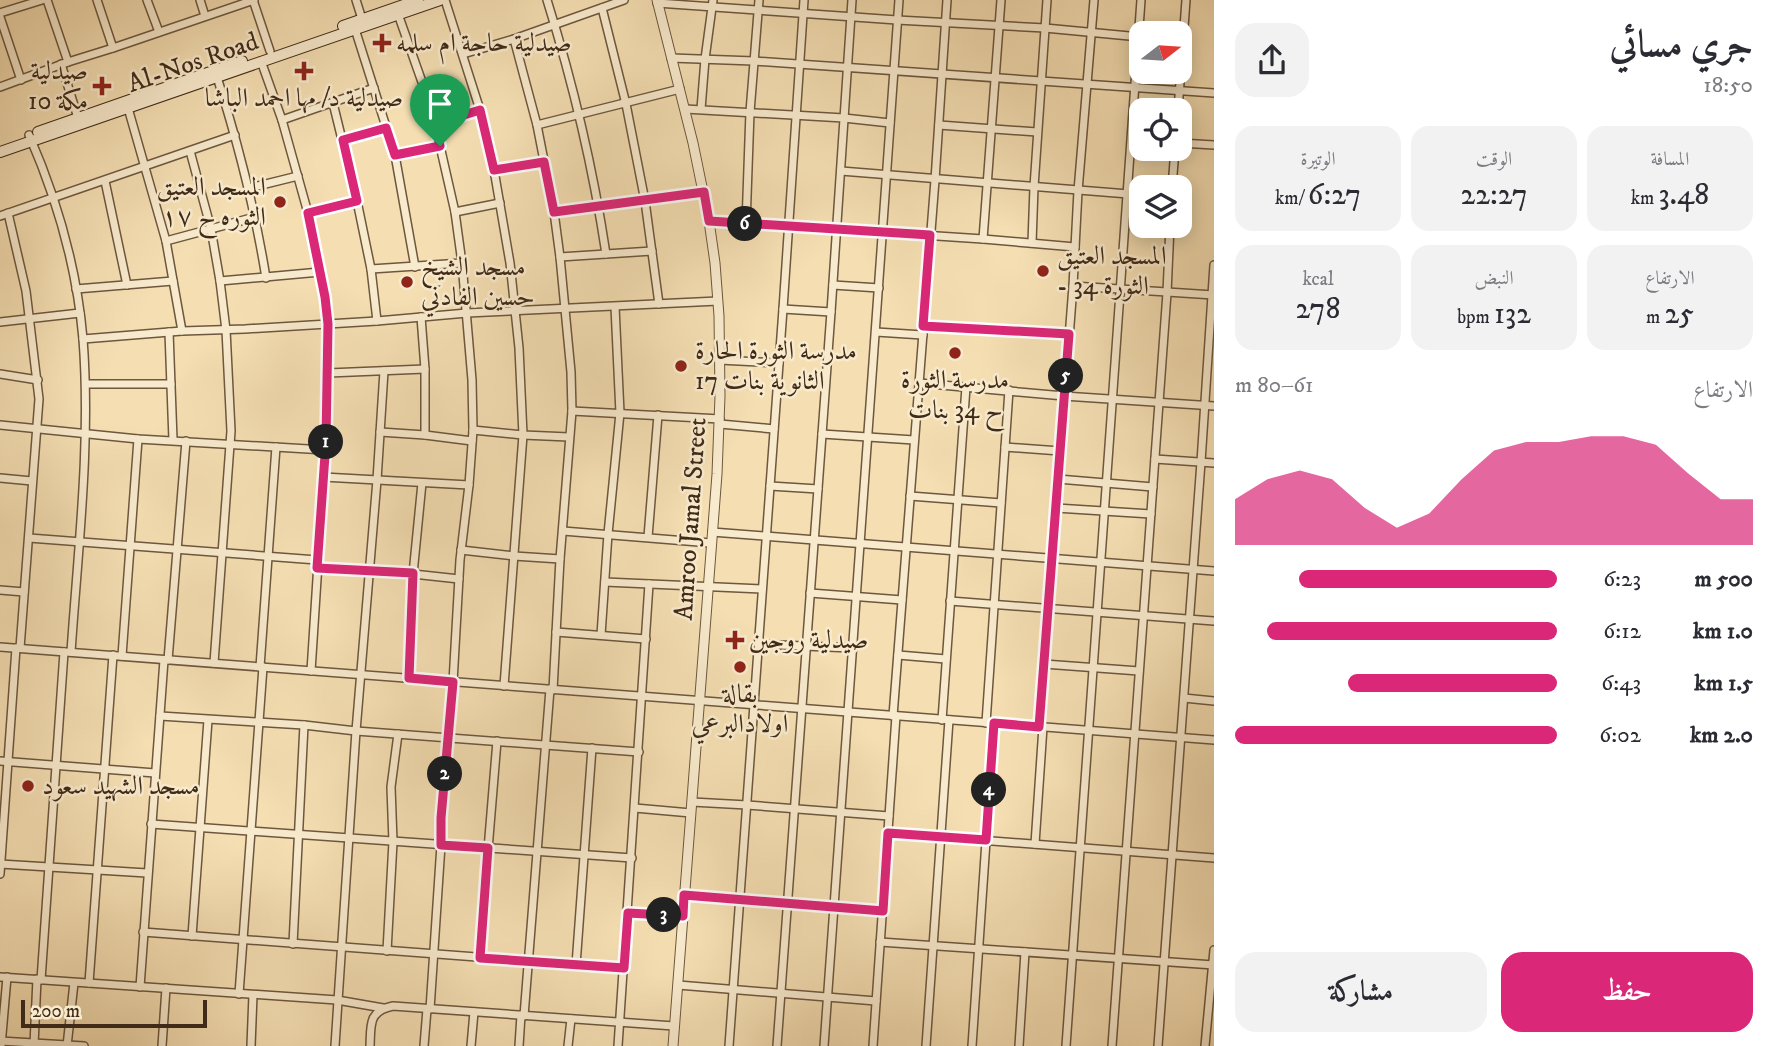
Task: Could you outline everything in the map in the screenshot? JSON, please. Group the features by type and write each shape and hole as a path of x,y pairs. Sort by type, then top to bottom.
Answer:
{"main road":[{"name":"Al-Nos Road","path":"0,145 128,108 355,29 418,0"},
{"name":"Al-Nos Road","path":"0,152 78,118 362,19 398,14 440,0"}],"street":[{"path":"21,79 0,15 44,0 78,118"},
{"path":"97,0 113,48"},
{"path":"147,0 159,32"},
{"path":"200,0 205,16"},
{"path":"0,87 253,0 271,51"},
{"path":"445,0 480,110 494,170 510,263 521,371 523,435 504,686"},
{"path":"547,0 580,114 606,254"},
{"path":"463,54 624,0"},
{"path":"746,224 750,112 759,0"},
{"path":"729,1046 804,0"},
{"path":"777,1046 852,0"},
{"path":"824,1046 899,0"},
{"path":"873,1046 898,655 947,0"},
{"path":"983,239 1001,0"},
{"path":"1032,243 1047,0"},
{"path":"1035,844 1044,664 1094,0"},
{"path":"1140,21 1141,0"},
{"path":"1183,21 1186,0"},
{"path":"359,1 362,19"},
{"path":"657,1 803,14 1129,35"},
{"name":"Amroo Jamal Street","path":"657,1 685,109 709,221 718,300 720,421 673,1046"},
{"path":"701,109 712,4"},
{"path":"602,8 626,104 645,201 659,304"},
{"path":"398,14 435,124 455,212 472,380 473,430 461,550 434,954 425,1046"},
{"path":"355,29 395,155 415,267"},
{"path":"514,39 537,125 554,212 565,309 572,411 556,632 519,1046"},
{"path":"671,58 754,61 1214,93"},
{"path":"261,61 282,120 308,213 328,324 325,450 311,671"},
{"path":"217,77 236,135 249,188 266,278"},
{"path":"1134,98 1135,84"},
{"path":"1179,84 1179,98"},
{"path":"282,120 374,88"},
{"path":"537,125 680,89"},
{"path":"333,103 371,269 377,321"},
{"path":"128,108 166,241 182,331"},
{"path":"685,109 890,123"},
{"path":"435,124 480,110"},
{"path":"939,125 1037,132"},
{"path":"343,140 386,128"},
{"path":"0,874 4,762 29,538 38,380 22,269 4,215 236,135"},
{"path":"30,138 54,198 76,289 86,384 79,542 56,766 34,1044"},
{"path":"1192,144 1214,145"},
{"path":"395,155 440,146"},
{"path":"190,151 211,229 226,330 231,444 214,663"},
{"path":"1066,1046 1129,161"},
{"path":"494,170 544,162"},
{"path":"841,171 1127,194"},
{"path":"249,188 298,176"},
{"path":"105,181 127,285"},
{"path":"554,212 704,192"},
{"path":"308,213 357,201"},
{"path":"455,212 500,203"},
{"path":"166,241 255,216"},
{"path":"709,221 1075,247"},
{"path":"1112,1046 1169,238"},
{"path":"560,257 652,251"},
{"path":"371,269 462,264"},
{"path":"1158,1046 1201,462 1210,406 1214,265"},
{"path":"220,281 320,272"},
{"path":"76,289 173,281"},
{"path":"833,285 879,288"},
{"path":"1073,286 1213,294"},
{"path":"83,339 467,313 718,300"},
{"path":"601,635 620,414 615,307"},
{"path":"783,309 831,312"},
{"path":"0,322 80,313"},
{"path":"421,317 425,369 425,435"},
{"path":"923,326 1069,334"},
{"path":"169,332 173,440"},
{"path":"876,332 923,335"},
{"path":"719,360 779,363"},
{"path":"328,373 425,369"},
{"path":"335,1046 384,371"},
{"path":"0,374 38,380"},
{"path":"919,383 1210,406"},
{"path":"86,384 171,384"},
{"path":"926,1046 941,837 946,659 966,387"},
{"path":"972,1046 986,840 995,604 1009,390"},
{"path":"572,411 658,415 774,429"},
{"path":"648,537 658,415"},
{"path":"0,425 138,439 325,450"},
{"path":"473,430 569,437"},
{"path":"380,432 472,441"},
{"path":"822,434 914,440"},
{"path":"89,983 105,769 130,545 138,439"},
{"path":"140,987 155,773 186,441"},
{"path":"239,993 276,447"},
{"path":"1005,447 1060,451"},
{"path":"1155,459 1214,463"},
{"path":"323,477 469,485"},
{"path":"0,478 32,481"},
{"path":"1058,479 1153,487"},
{"path":"409,678 413,573 422,483"},
{"path":"770,486 818,489"},
{"path":"910,496 1002,503"},
{"path":"1056,508 1151,513"},
{"path":"562,531 648,537 766,537 1214,571"},
{"path":"29,538 268,556 459,579"},
{"path":"461,550 560,559"},
{"path":"605,582 762,589"},
{"path":"618,1046 649,584"},
{"path":"0,590 24,592"},
{"path":"810,593 902,600"},
{"path":"950,601 1214,621"},
{"path":"556,632 646,639"},
{"path":"758,644 852,648"},
{"path":"0,647 1214,740"},
{"path":"898,655 946,659"},
{"path":"1044,664 1139,671"},
{"path":"1184,698 1214,701"},
{"path":"160,716 639,752"},
{"path":"192,936 208,720"},
{"path":"293,944 304,725"},
{"path":"387,951 393,842 391,787 398,734"},
{"path":"480,958 497,741"},
{"path":"576,965 592,748"},
{"path":"4,762 155,773"},
{"path":"692,802 889,816"},
{"path":"635,808 691,813"},
{"path":"151,824 632,858"},
{"path":"888,833 1214,858"},
{"path":"0,864 147,873"},
{"path":"684,895 883,911"},
{"path":"628,913 683,916"},
{"path":"143,932 624,968"},
{"path":"880,942 1214,965"},
{"path":"1205,1046 1214,950"},
{"path":"1019,1046 1025,952"},
{"path":"84,1046 1,1043 3,977 337,1000 383,1008"},
{"path":"67,1045 74,983"},
{"path":"678,985 876,1001"},
{"path":"162,1046 166,988"},
{"path":"251,1046 253,995"},
{"path":"370,1046 373,1017 377,1011 393,1006 674,1026"},
{"path":"471,1046 474,1012"},
{"path":"568,1046 571,1019"}],"place":[{"name":"صيدلية حاجة ام سلمه","path":"382,43"},
{"name":"صيدلية د/ مها احمد الباشا","path":"304,71"},
{"name":"صيدلية مكة 10","path":"102,86"},
{"name":"المسجد العتيق الثوره ح ١٧","path":"280,202"},
{"name":"المسجد العتيق - الثورة 34","path":"1043,271"},
{"name":"مسجد الشيخ حسين الفادني","path":"407,282"},
{"name":"مدرسة الثورة ح 34 بنات","path":"955,353"},
{"name":"مدرسة الثورة الحارة 17 الثانوية بنات","path":"681,366"},
{"name":"صيدلية روجين","path":"735,640"},
{"name":"بقالة اولادالبرعي","path":"740,667"},
{"name":"مسجد الشهيد سعود","path":"28,786"}],"route":[{"path":"480,110 494,170 544,162 554,212 704,192 709,221 930,235 923,326 1069,334 1039,727 994,723 986,840 888,833 883,911 684,895 683,916 628,913 624,968 480,958 488,848 441,845 453,682 409,678 413,573 317,568 326,441 328,324 308,213 357,201 343,140 386,128 395,155 440,146 435,124 480,110"}]}
